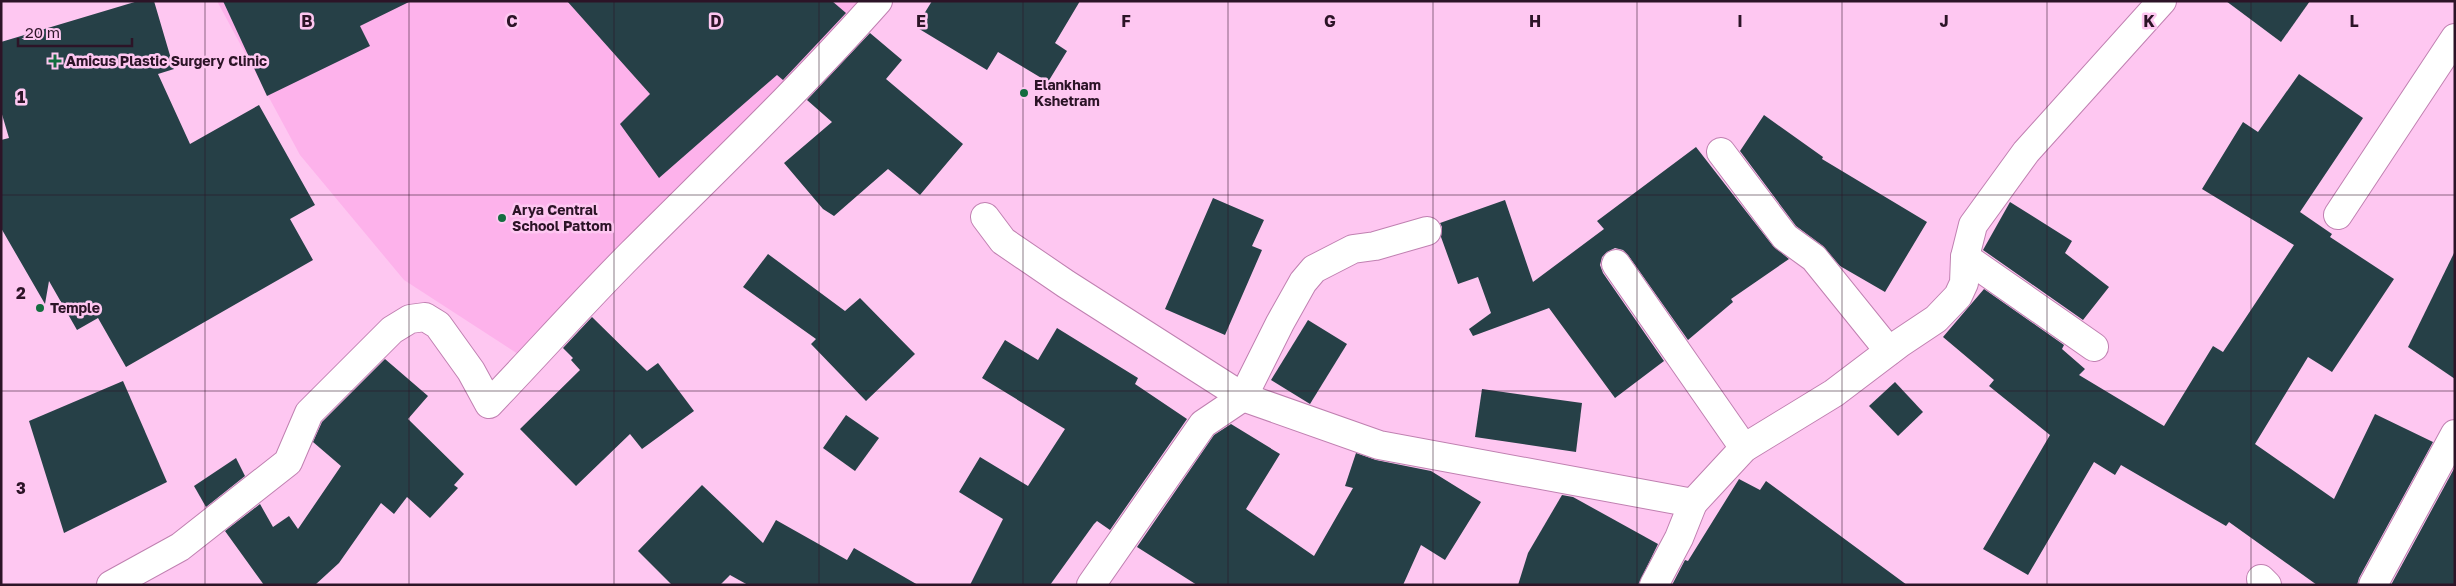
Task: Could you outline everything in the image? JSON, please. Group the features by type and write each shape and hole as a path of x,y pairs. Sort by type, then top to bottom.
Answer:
{"street":[{"path":"111,585 180,548 288,462 309,413 392,330 410,319 425,317 438,325 471,371 489,404 631,254 736,152 829,56 878,1"},
{"path":"1654,585 1679,538 1694,503 1744,448 1834,393 1889,351 1936,319 1958,296 1964,283 1965,257 1973,225 2026,152 2162,1"},
{"path":"2338,215 2455,38"},
{"path":"1722,152 1785,237 1814,258 1889,351"},
{"path":"985,217 1003,241 1066,284 1243,397 1304,416 1379,445 1694,503"},
{"path":"1091,585 1203,424 1243,397 1280,323 1303,282 1314,269 1353,249 1375,246 1426,231"},
{"path":"1965,257 2094,346"},
{"path":"1616,264 1744,448"},
{"path":"2373,585 2455,434"}],"shaded area":[{"name":"Arya Central School Pattom","path":"217,1 875,1 518,354 404,280 300,155"}],"building":[{"path":"138,1 154,1 174,69 158,74 190,144 259,105 315,205 290,219 313,260 126,367 98,318 77,330 49,281 45,304 1,228 1,140 9,138 1,111 1,42"},
{"path":"223,1 411,1 360,26 370,46 267,96"},
{"path":"567,1 832,1 846,13 783,80 777,75 659,178 620,124 650,94"},
{"path":"932,1 1080,1 1055,43 1067,51 1048,82 998,52 987,70 916,27"},
{"path":"2226,1 2310,1 2281,42"},
{"path":"870,33 902,60 886,79 963,144 920,195 888,169 834,216 823,209 784,163 832,122 807,100"},
{"path":"2299,74 2363,118 2300,212 2332,234 2330,237 2394,279 2332,372 2308,357 2255,444 2334,499 2375,414 2433,442 2359,578 2357,585 2317,585 2229,522 2226,526 2121,465 2115,475 2094,462 2028,575 1983,549 2050,435 1989,386 1994,380 1943,337 1984,289 2064,345 2062,349 2085,369 2079,375 2164,426 2213,346 2223,352 2294,245 2202,189 2243,122 2258,132"},
{"path":"1764,115 1823,157 1822,159 1927,222 1885,292 1840,266 1823,246 1796,226 1740,151"},
{"path":"1696,147 1773,246 1789,259 1731,299 1733,302 1688,340 1628,255 1623,250 1615,248 1607,252 1602,257 1600,265 1603,273 1664,361 1615,398 1549,308 1473,336 1469,329 1491,313 1478,277 1458,284 1441,237 1442,227 1440,223 1505,200 1533,282 1604,229 1597,221"},
{"path":"1213,198 1264,220 1252,246 1262,250 1225,335 1165,309"},
{"path":"2010,202 2072,241 2065,253 2109,287 2083,320 1983,250"},
{"path":"2455,251 2455,379 2408,347"},
{"path":"768,254 845,311 860,298 915,354 866,401 811,344 816,339 743,287"},
{"path":"592,317 647,371 658,363 694,411 642,449 630,434 576,486 520,429 580,370 571,360 573,358 563,348"},
{"path":"1308,320 1347,344 1310,404 1271,380"},
{"path":"1057,328 1138,378 1135,384 1187,419 1110,530 1097,521 1050,585 970,585 1003,519 959,492 980,457 1028,486 1065,429 982,378 1005,340 1038,360"},
{"path":"385,359 428,396 408,419 464,474 454,485 458,488 430,518 407,497 394,514 381,503 339,563 315,585 264,585 225,531 260,504 273,527 289,516 298,529 341,466 313,442 322,422"},
{"path":"123,381 167,482 64,533 29,421"},
{"path":"1895,382 1923,412 1898,436 1869,406"},
{"path":"1482,389 1582,403 1576,452 1475,437"},
{"path":"846,415 879,438 855,471 823,448"},
{"path":"1231,424 1280,454 1246,509 1314,556 1353,488 1345,486 1356,453 1376,460 1431,471 1481,502 1445,560 1421,545 1403,585 1197,585 1137,547 1214,435"},
{"path":"236,458 245,476 206,507 194,486"},
{"path":"2455,467 2455,585 2391,585"},
{"path":"1739,479 1760,490 1766,481 1907,585 1672,585 1685,560 1688,561"},
{"path":"702,485 763,543 776,520 847,560 854,548 918,585 748,585 730,575 720,585 672,585 638,551"},
{"path":"1562,495 1573,497 1658,544 1638,585 1518,585 1528,553"}],"place":[{"name":"Amicus Plastic Surgery Clinic","path":"55,61"},
{"name":"Elankham Kshetram","path":"1024,93"},
{"name":"Arya Central School Pattom","path":"502,218"},
{"name":"Temple","path":"40,308"}]}
